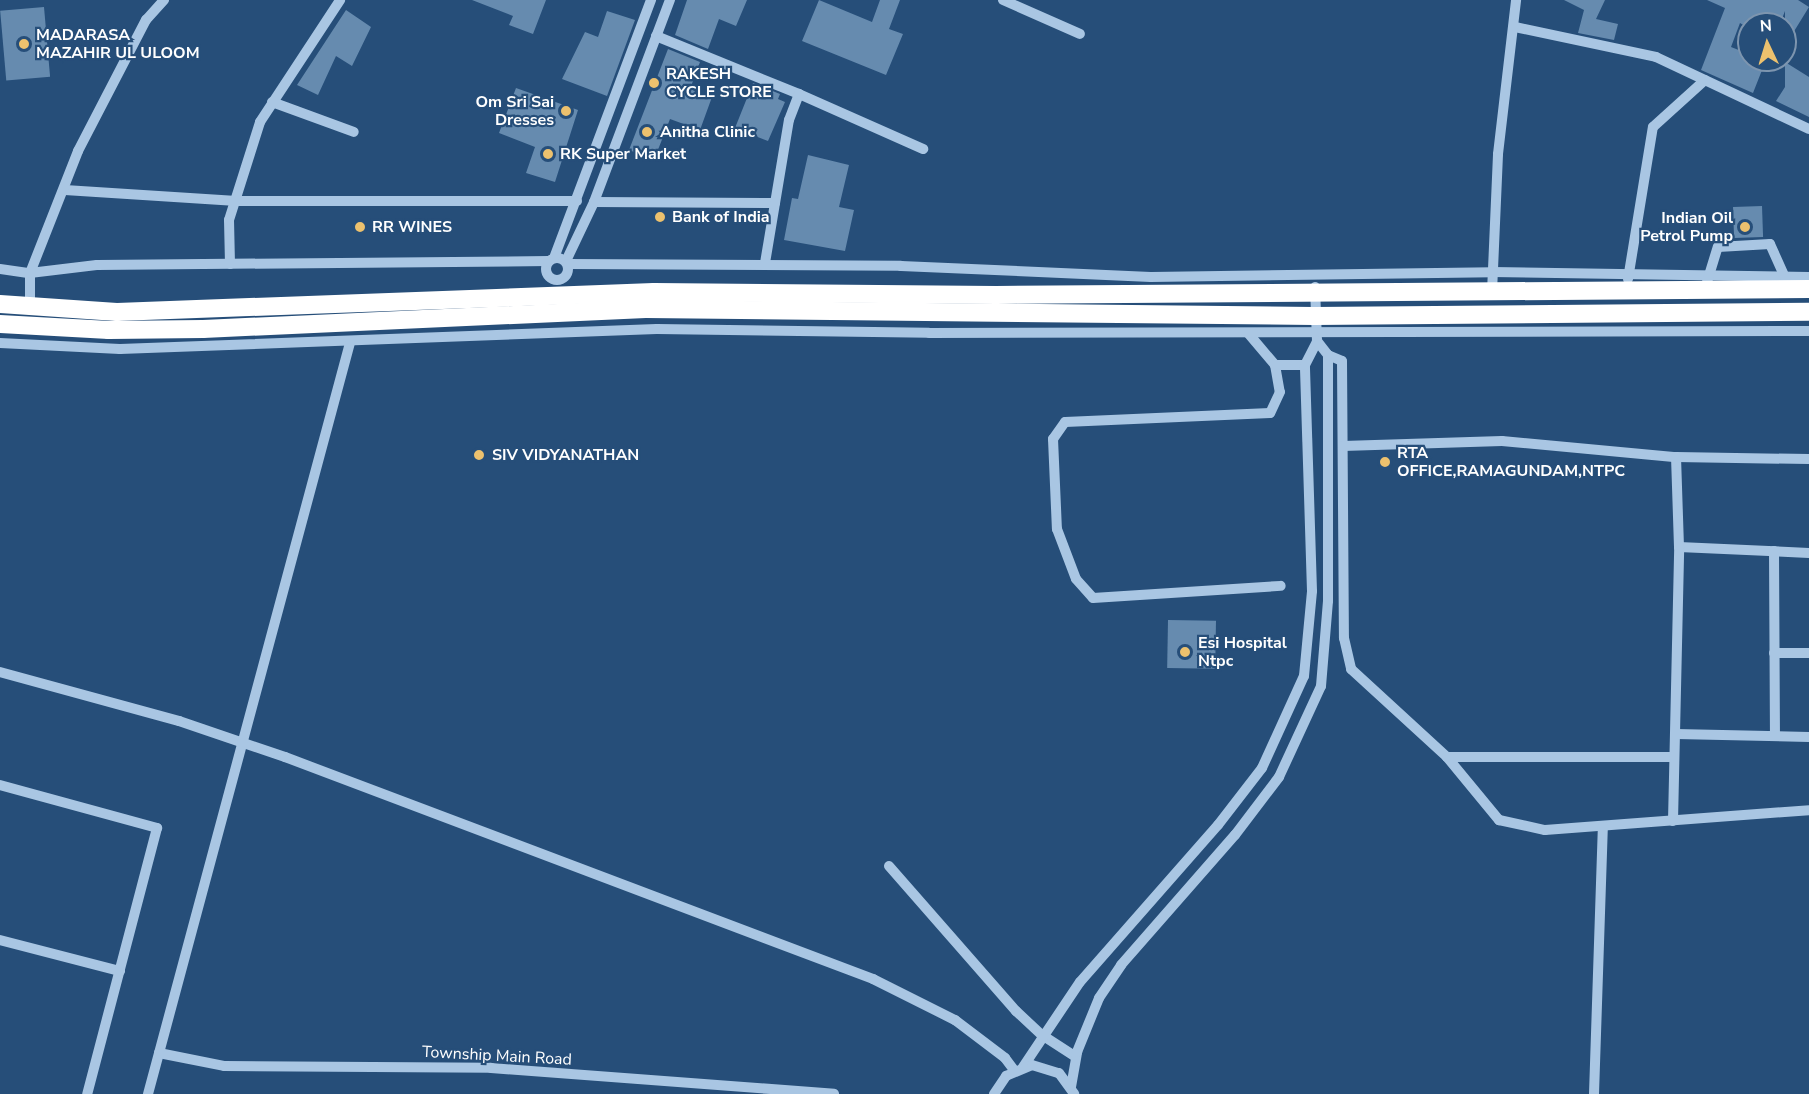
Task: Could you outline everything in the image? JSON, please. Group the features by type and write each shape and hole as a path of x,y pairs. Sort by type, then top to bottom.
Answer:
{"highway":[{"path":"0,304 30,308 117,312 552,297 810,291 910,292 1315,284 1492,292 1628,282 1795,286"},
{"path":"0,324 121,330 552,297 646,309 922,314 1316,330 1636,322 1809,312"}],"street":[{"path":"30,308 30,273 65,190 78,151 146,20 164,0"},
{"path":"230,264 233,201 272,102 340,0"},
{"path":"552,297 565,278 567,263 594,202 668,4 651,0 577,201 552,259 547,274 552,297 552,332"},
{"path":"1003,0 1080,34"},
{"path":"1492,292 1498,154 1515,27 1516,0"},
{"path":"1515,27 1656,57 1809,129"},
{"path":"656,36 799,94 923,149"},
{"path":"994,1094 1018,1069 1105,955 1262,768 1304,676 1312,591 1305,365 1316,330 1315,284 1492,272 1628,282 1653,127 1705,80"},
{"path":"765,263 789,120 799,94"},
{"path":"272,102 354,132"},
{"path":"65,190 233,201 577,201"},
{"path":"594,202 775,203"},
{"path":"1706,284 1718,247 1770,244 1795,286 1809,277"},
{"path":"0,269 30,273 79,266 552,259 567,263 901,266 1151,277 1254,285"},
{"path":"1636,322 1809,330"},
{"path":"0,343 120,349 350,343 552,332 1248,333 1316,330"},
{"path":"1073,1091 1076,1057 1099,998 1121,964 1279,777 1321,686 1328,601 1328,355 1316,330"},
{"path":"1248,333 1275,365 1280,392 1270,413 1065,422 1053,439 1052,474 1057,529 1076,579 1093,598 1281,586"},
{"path":"148,1094 350,343"},
{"path":"1328,355 1342,361 1344,638 1351,669 1447,757 1499,820 1545,831 1809,810"},
{"path":"1275,365 1305,365"},
{"path":"1343,446 1502,441 1676,457 1809,459"},
{"path":"1673,821 1679,547 1676,457"},
{"path":"1679,547 1809,553"},
{"path":"1774,551 1775,734"},
{"path":"1774,653 1809,653"},
{"path":"0,672 244,743 873,979 955,1020 1018,1069 1050,1069 1073,1091"},
{"path":"1676,734 1775,734 1809,737"},
{"path":"1447,757 1674,757"},
{"path":"0,785 158,828 87,1094"},
{"path":"1594,1094 1603,826"},
{"path":"889,866 1042,1035 1076,1057"},
{"path":"0,940 120,971"},
{"name":"Township Main Road","path":"159,1053 224,1065 491,1068 834,1094"}],"building":[{"path":"472,0 546,0 533,34 509,25 513,16"},
{"path":"687,0 747,0 736,26 719,19 708,49 675,35"},
{"path":"819,0 872,22 880,0 900,0 889,29 903,34 886,75 802,41"},
{"path":"1564,0 1605,0 1596,19 1618,24 1614,40 1578,33 1584,10"},
{"path":"1707,0 1798,0 1809,7 1797,26 1797,12 1737,12 1737,31 1731,47 1737,49 1737,72 1761,72 1753,93 1701,70 1725,8"},
{"name":"MADARASA MAZAHIR UL ULOOM","path":"44,7 50,77 6,81 0,11"},
{"path":"346,10 371,27 352,66 336,56 318,95 297,85"},
{"path":"607,11 635,20 607,96 562,79 585,32 598,37"},
{"path":"668,49 700,62 690,89 712,97 700,130 670,119 654,160 629,150"},
{"path":"1797,70 1809,77 1809,117 1776,101 1785,87 1785,72 1797,72"},
{"path":"753,83 780,94 778,99 785,102 768,141 735,128"},
{"path":"516,88 578,110 555,182 526,173 535,147 499,133"},
{"path":"808,155 849,165 839,207 854,210 845,251 784,240 792,198 798,199"},
{"path":"1762,206 1763,237 1734,238 1733,207"},
{"path":"1168,620 1216,621 1215,669 1167,668"}],"place":[{"name":"MADARASA MAZAHIR UL ULOOM","path":"24,44"},
{"name":"RAKESH CYCLE STORE","path":"654,83"},
{"name":"Om Sri Sai Dresses","path":"566,111"},
{"name":"Anitha Clinic","path":"647,132"},
{"name":"RK Super Market","path":"548,154"},
{"name":"Bank of India","path":"660,217"},
{"name":"RR WINES","path":"360,227"},
{"name":"Indian Oil Petrol Pump","path":"1745,227"},
{"name":"SIV VIDYANATHAN","path":"479,455"},
{"name":"RTA OFFICE,RAMAGUNDAM,NTPC","path":"1385,462"},
{"name":"Esi Hospital Ntpc","path":"1185,652"}]}
